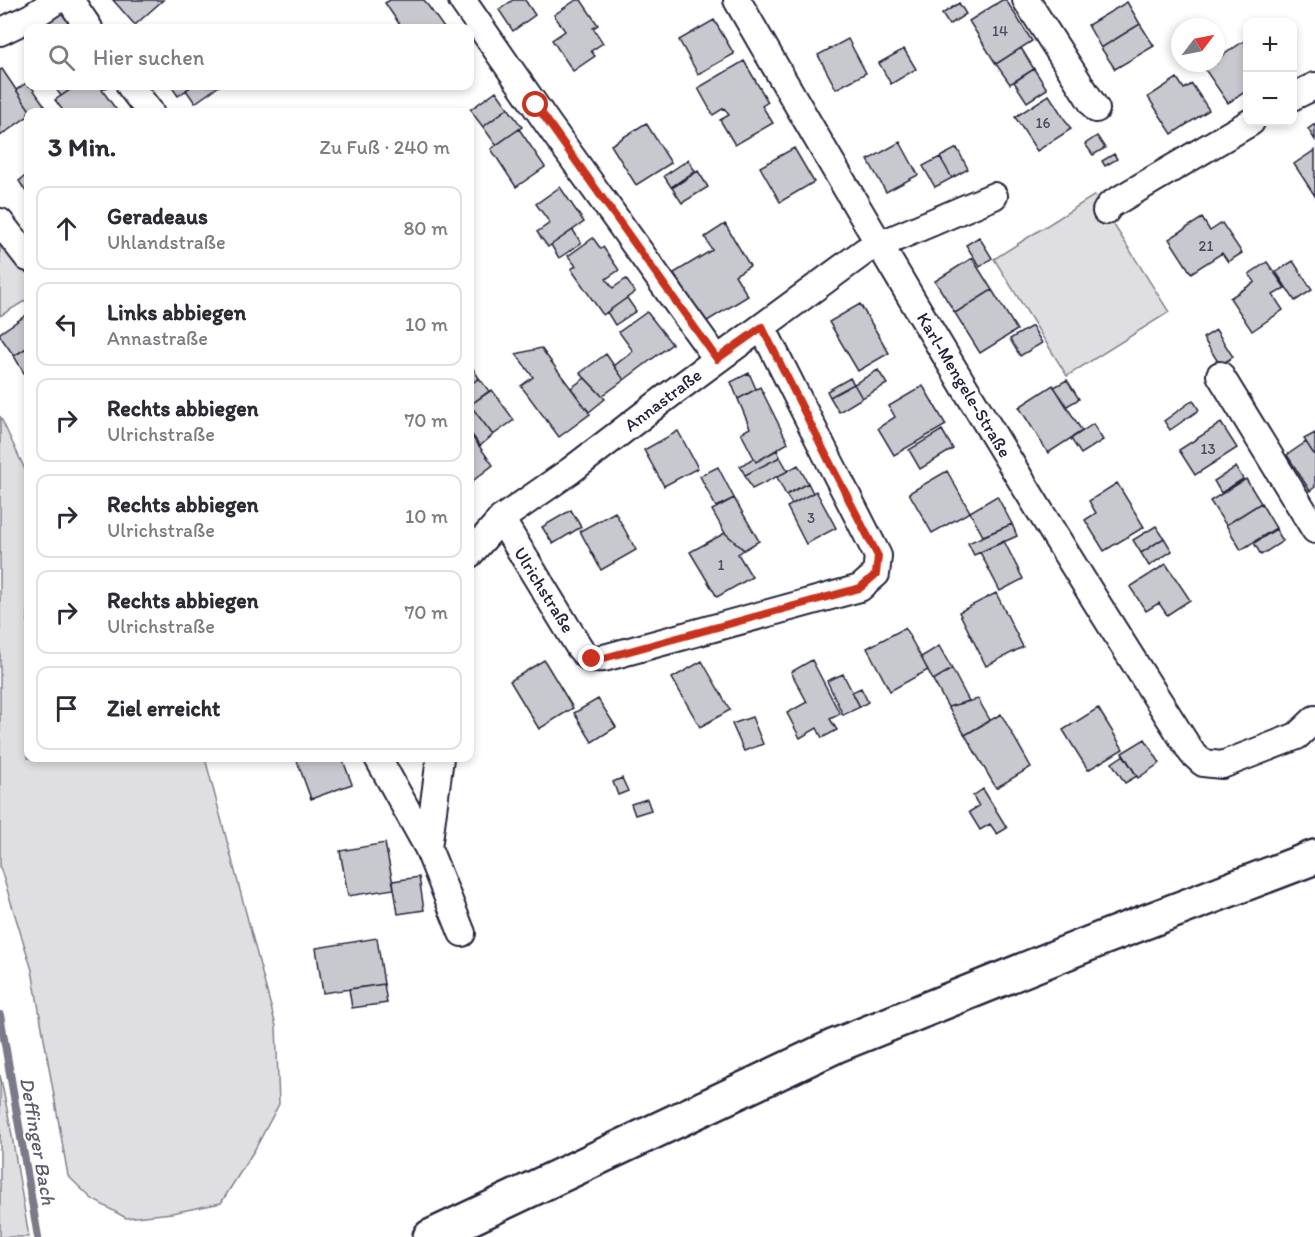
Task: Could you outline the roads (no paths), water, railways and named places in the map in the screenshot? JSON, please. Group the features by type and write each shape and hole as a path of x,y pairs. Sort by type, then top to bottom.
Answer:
{"main road":[{"path":"430,1237 835,1046 1103,938 1315,857"}],"street":[{"path":"0,32 31,17 57,0"},
{"path":"70,0 86,24"},
{"path":"462,0 717,359"},
{"name":"Karl-Mengele-Straße","path":"737,0 879,245 1127,652 1192,753 1203,763 1222,765 1297,736 1315,719"},
{"path":"1026,0 1096,109"},
{"path":"1297,95 1315,86"},
{"path":"133,90 147,108"},
{"path":"1106,212 1110,205 1244,126"},
{"name":"Annastraße","path":"474,549 501,519 570,471 717,359 865,251 994,196"},
{"path":"0,222 24,253"},
{"name":"Ulrichstraße","path":"501,519 579,647 592,659 604,658 860,588 876,574 878,556 762,327"},
{"path":"1220,375 1315,530"},
{"path":"380,762 428,848 462,933"},
{"path":"428,848 439,762"}],"waterway":[{"name":"Deffinger Bach","path":"0,1015 38,1237"}]}
